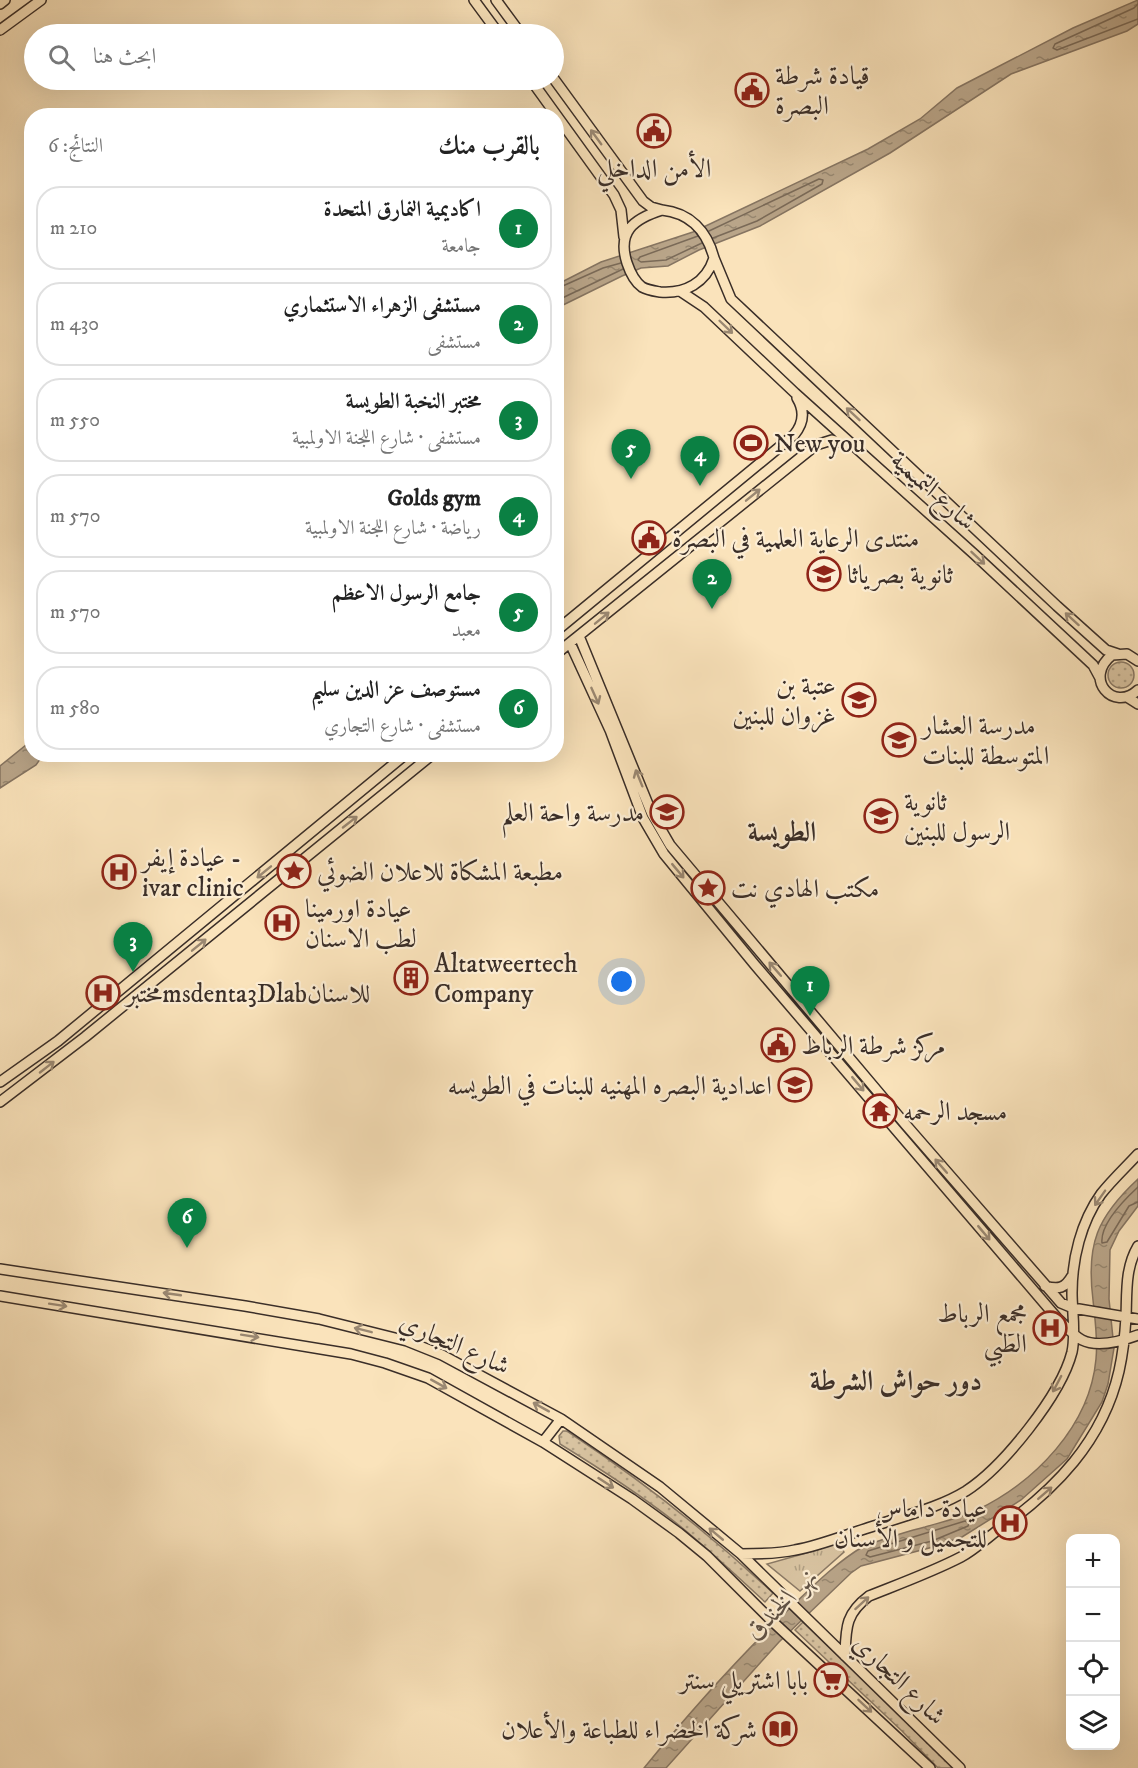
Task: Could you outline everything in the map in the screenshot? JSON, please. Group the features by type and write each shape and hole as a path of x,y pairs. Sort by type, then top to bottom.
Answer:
{"main road":[{"path":"0,4 5,0"},
{"path":"0,30 41,0"},
{"path":"474,0 492,24"},
{"path":"496,0 514,24"},
{"path":"538,90 551,108"},
{"path":"562,90 643,201 651,207 681,213 698,225 712,253 704,277 693,286 670,293 643,288 634,279 624,249 621,210 614,195 564,126"},
{"path":"624,237 631,226 641,218 662,210"},
{"name":"شارع التميمية","path":"712,253 731,299 1106,650 1127,654 1138,661"},
{"name":"شارع التميمية","path":"680,291 704,307 1088,660 1093,665 1107,693 1120,698 1127,697"},
{"path":"564,624 791,438 802,422 800,403 795,393"},
{"path":"791,438 806,453"},
{"path":"564,648 821,441 844,442 861,453"},
{"path":"579,636 648,816 670,845 1061,1303 1073,1308 1138,1318"},
{"path":"570,643 664,854 750,959 1040,1299 1073,1333 1088,1342 1120,1341 1138,1335"},
{"path":"1100,678 1103,664 1112,655 1118,654"},
{"path":"1138,690 1127,697 1138,704"},
{"path":"0,1082 58,1041 396,762"},
{"path":"0,1102 93,1031 423,762"},
{"path":"750,959 760,952"},
{"path":"741,1554 792,1551 811,1546 916,1513 964,1492 979,1482 1018,1441 1050,1397 1072,1351 1074,1271 1077,1250 1091,1210 1101,1194 1138,1154"},
{"path":"845,1656 846,1628 852,1613 859,1604 869,1596 962,1556 1019,1515 1056,1483 1086,1448 1106,1411 1118,1373 1120,1341 1126,1317 1127,1278 1131,1260 1138,1246"},
{"name":"شارع التجاري","path":"0,1269 245,1306 367,1330 407,1341 442,1355 561,1419 646,1476 741,1554 960,1768"},
{"path":"1045,1286 1059,1288 1066,1286 1074,1271"},
{"name":"شارع التجاري","path":"0,1296 265,1339 385,1363 428,1378 543,1442 679,1533 707,1556 772,1621 930,1768"},
{"path":"543,1442 561,1419"}],"green space":[{"path":"1121,662 1130,666 1134,675 1130,684 1121,688 1112,684 1108,675 1112,666"},
{"path":"563,1431 567,1431 674,1508 773,1593 765,1602 675,1522 618,1481 560,1444 559,1436"},
{"path":"839,1542 844,1552 800,1591 767,1564 817,1550"},
{"path":"803,1622 956,1768 938,1768 795,1630"}],"water":[{"path":"1138,0 1138,24 1127,31 1011,74 890,153 760,226 699,250 668,266 641,268 564,305 564,281 601,262 693,232 868,149 920,119 957,88 1073,28"},
{"path":"24,747 24,762 38,762 0,788 0,766"},
{"name":"نهر الخندق","path":"1138,1179 1138,1206 1119,1231 1110,1250 1109,1299 1114,1348 1108,1384 1102,1402 1067,1459 1021,1500 962,1537 861,1566 851,1573 779,1642 666,1768 644,1768 749,1648 843,1560 864,1546 958,1518 977,1510 1019,1484 1039,1468 1056,1449 1071,1429 1092,1384 1097,1344 1091,1280 1093,1247 1104,1219"}],"place":[{"name":"قيادة شرطة البصرة","path":"752,90"},
{"name":"الأمن الداخلي","path":"654,131"},
{"name":"New you","path":"751,443"},
{"name":"جامع الرسول الاعظم","path":"631,479"},
{"name":"Golds gym","path":"700,486"},
{"name":"منتدى الرعاية العلمية في البصرة","path":"649,538"},
{"name":"ثانوية بصرياثا","path":"824,574"},
{"name":"مستشفى الزهراء الاستثماري","path":"712,609"},
{"name":"عتبة بن غزوان للبنين","path":"859,700"},
{"name":"مدرسة العشار المتوسطة للبنات","path":"899,740"},
{"name":"مدرسة واحة العلم","path":"667,812"},
{"name":"ثانوية الرسول للبنين","path":"881,816"},
{"name":"مطبعة المشكاة للاعلان الضوئي","path":"294,871"},
{"name":"عيادة إيفر - ivar clinic","path":"119,872"},
{"name":"مكتب الهادي نت","path":"708,888"},
{"name":"عيادة اورمينا لطب الاسنان","path":"282,923"},
{"name":"مختبر النخبة الطويسة","path":"133,972"},
{"name":"Altatweertech Company","path":"411,978"},
{"name":"مختبرmsdenta3Dlabللاسنان","path":"103,993"},
{"name":"اكاديمية النمارق المتحدة","path":"810,1016"},
{"name":"مركز شرطة الرباط","path":"778,1045"},
{"name":"اعدادية البصره المهنيه للبنات في الطويسه","path":"795,1085"},
{"name":"مسجد الرحمه","path":"880,1111"},
{"name":"مستوصف عز الدين سليم","path":"187,1248"},
{"name":"مجمع الرباط الطبي","path":"1050,1328"},
{"name":"عيادة داماس للتجميل و الأسنان","path":"1010,1523"},
{"name":"بابا اشتريلي سنتر","path":"831,1680"},
{"name":"شركة الخضراء للطباعة والأعلان","path":"780,1729"}],"district":[{"name":"الطويسة","path":"782,831"},
{"name":"دور حواش الشرطة","path":"896,1380"}]}
